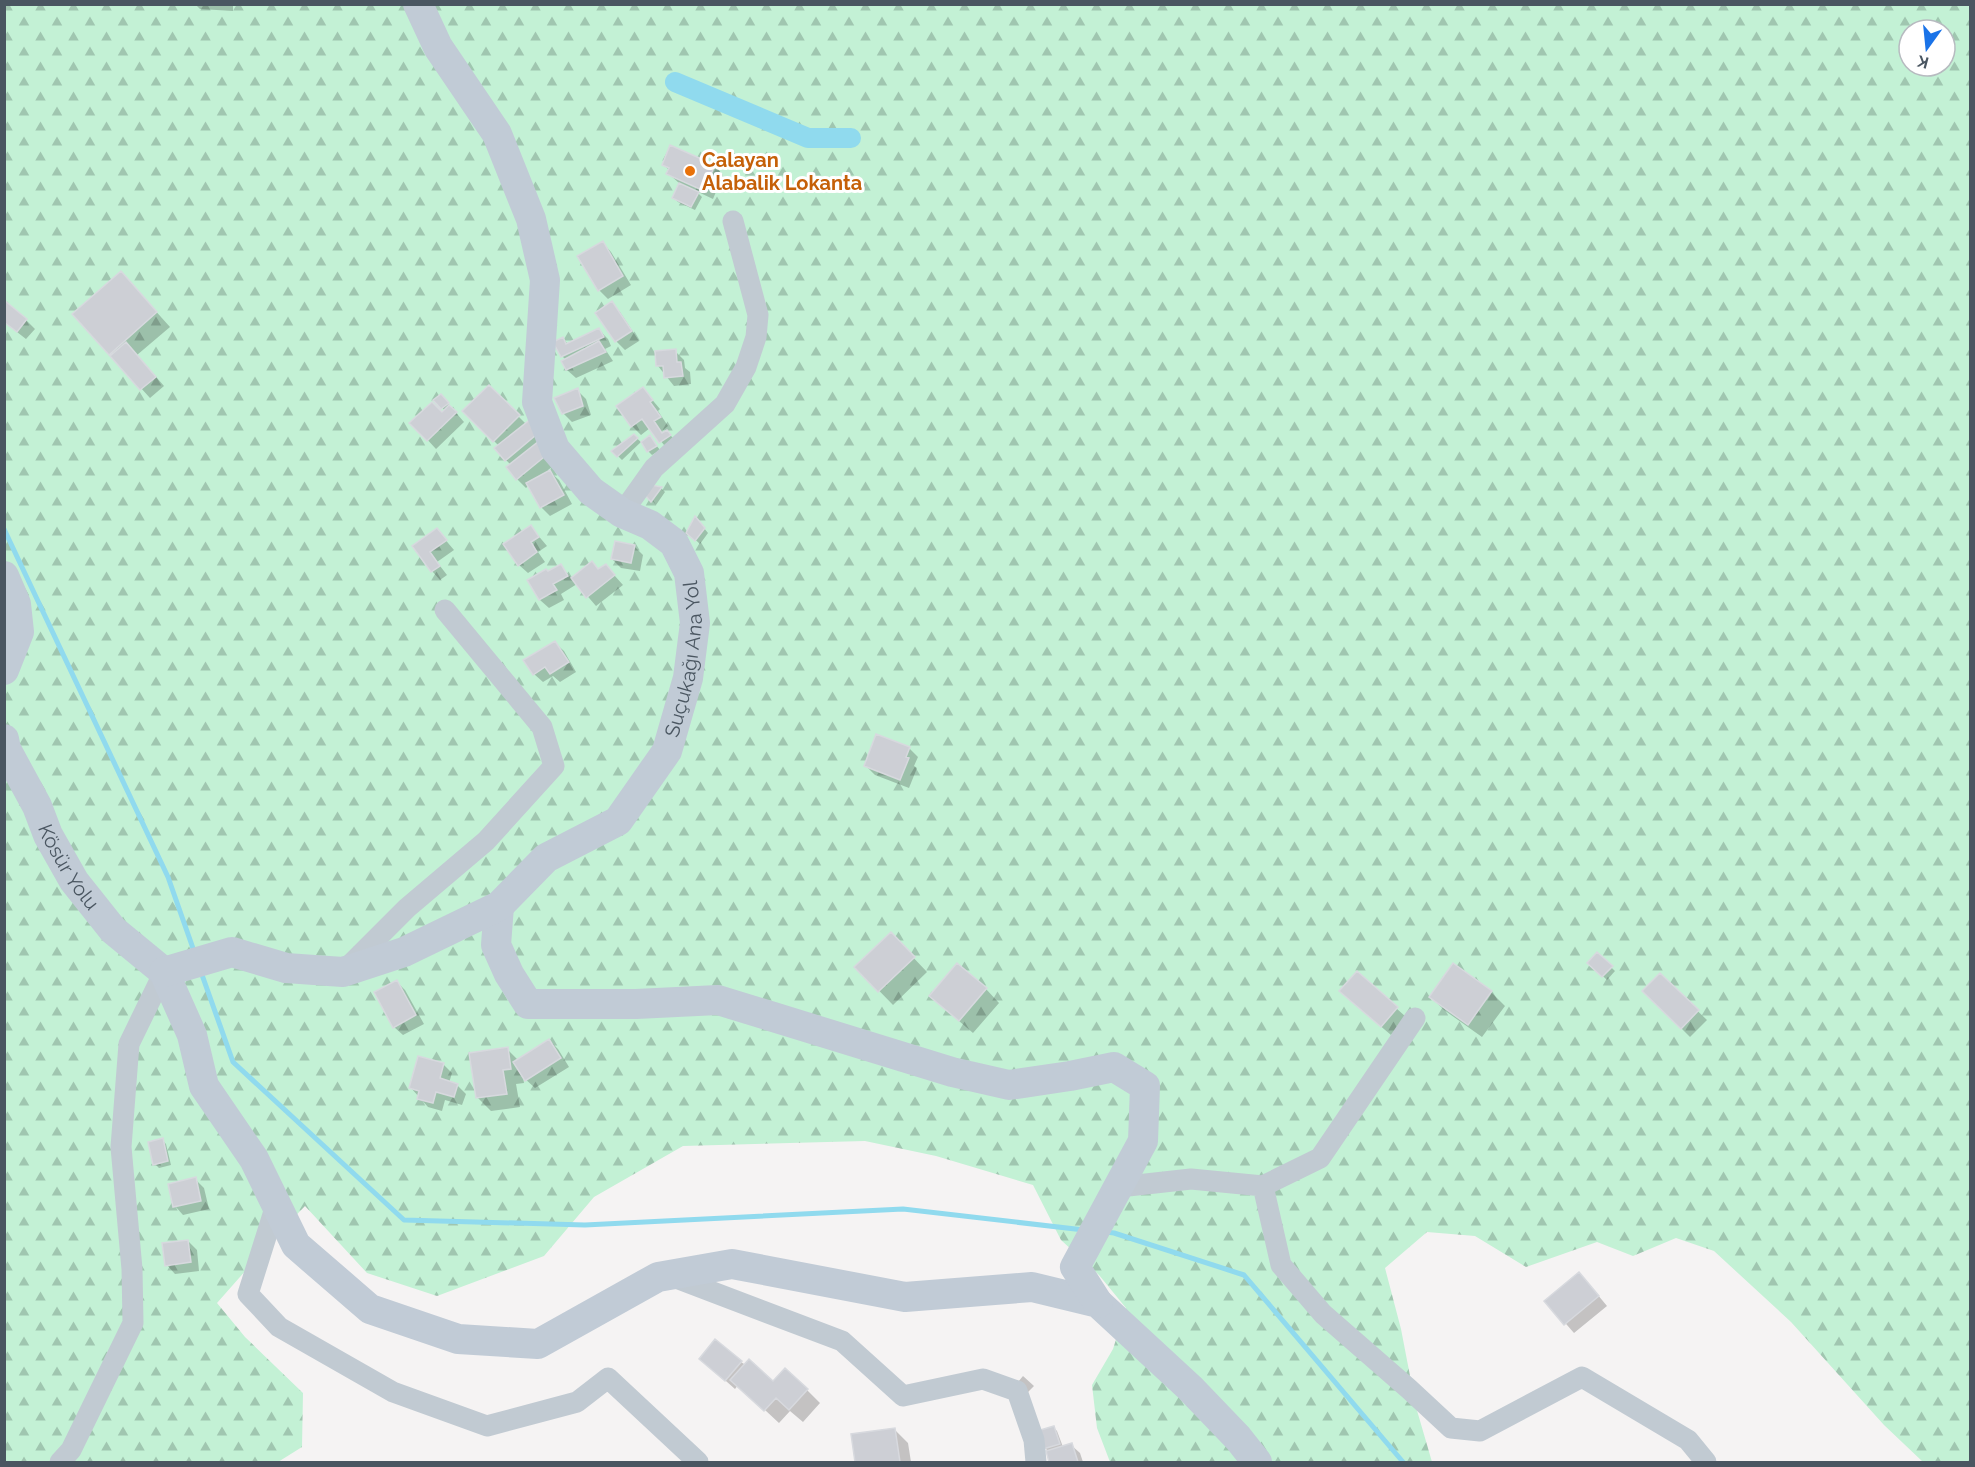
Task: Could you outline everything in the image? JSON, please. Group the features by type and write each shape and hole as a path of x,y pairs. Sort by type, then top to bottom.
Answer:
{"street":[{"name":"Suçukağı Ana Yol","path":"164,972 232,952 286,968 343,972 404,952 500,906 546,858 618,821 667,751 688,678 695,623 688,573 674,543 650,525 622,513 591,491 555,449 537,402 545,280 531,219 497,134 438,47 418,4"},
{"path":"622,513 654,468 725,404 746,367 756,337 758,315 733,221"},
{"path":"4,576 16,604 19,632 4,670"},
{"path":"343,972 407,908 486,841 554,766 542,727 445,610"},
{"name":"Kösür Yolu","path":"4,739 6,748 37,806 48,836 74,881 113,930 164,972"},
{"path":"500,906 496,945 509,974 528,1004 636,1004 718,1000 952,1072 1009,1085 1114,1067 1145,1086 1143,1141 1075,1267 1098,1303 1190,1388 1238,1438 1257,1462"},
{"path":"164,972 192,1035 204,1086 254,1159 296,1245 370,1309 458,1339 538,1344 658,1277 732,1264 905,1297 1032,1287 1098,1303"},
{"path":"60,1462 71,1450 133,1323 132,1269 121,1147 129,1044 164,972"},
{"path":"1119,1187 1191,1179 1263,1186 1320,1158 1415,1018"},
{"path":"1263,1186 1281,1265 1323,1314 1451,1428 1480,1431 1582,1377 1688,1440 1706,1462"},
{"path":"276,1205 248,1294 279,1327 393,1392 487,1426 576,1402 608,1378 698,1462"},
{"path":"667,1275 842,1341 903,1396 983,1379 1017,1391 1034,1440 1036,1462"}],"green space":[{"path":"5,5 1970,5 1970,1462 1923,1462 1884,1425 1791,1322 1714,1251 1676,1238 1633,1256 1597,1242 1526,1267 1475,1236 1427,1232 1385,1268 1401,1329 1416,1407 1432,1462 1110,1462 1097,1428 1092,1385 1113,1349 1126,1308 1099,1275 1061,1240 1033,1185 936,1156 865,1141 683,1146 594,1197 544,1256 437,1296 367,1273 305,1206 217,1303 245,1337 303,1393 302,1447 278,1462 5,1462"}],"building":[{"name":"Calayan Alabalik Lokanta","path":"670,145 715,165 704,191 666,174 669,168 662,165"},
{"path":"679,183 699,192 691,207 672,198"},
{"path":"603,241 623,276 598,291 577,256"},
{"path":"121,271 157,312 109,355 72,314"},
{"path":"4,300 27,319 17,332 4,322"},
{"path":"612,301 632,331 615,342 595,313"},
{"path":"599,328 604,337 561,357 553,342 563,337 566,344"},
{"path":"599,341 606,352 566,370 561,361"},
{"path":"126,342 156,377 140,390 110,356"},
{"path":"676,349 677,362 681,362 683,376 664,378 663,366 656,366 655,351"},
{"path":"489,385 520,415 493,442 462,411"},
{"path":"643,387 653,400 650,402 661,417 654,421 662,433 667,430 671,435 659,443 642,419 631,427 616,406"},
{"path":"578,388 583,406 562,414 554,398"},
{"path":"441,394 449,403 441,409 433,400"},
{"path":"432,402 442,412 449,405 457,412 427,441 409,423"},
{"path":"532,418 542,430 505,461 494,448"},
{"path":"634,434 638,438 617,457 611,451"},
{"path":"650,435 657,446 647,452 641,442"},
{"path":"539,441 549,453 516,480 506,467"},
{"path":"550,470 564,495 540,508 526,483"},
{"path":"651,485 662,487 651,502 644,494"},
{"path":"695,516 705,528 695,541 686,533"},
{"path":"531,525 539,537 531,542 537,552 518,566 503,544"},
{"path":"437,528 447,540 430,552 440,566 431,572 412,546"},
{"path":"615,541 635,545 631,563 611,559"},
{"path":"592,561 598,569 606,564 615,575 586,598 571,578"},
{"path":"561,564 568,576 553,584 557,590 539,600 527,580 546,569 548,571"},
{"path":"555,641 569,662 550,674 545,667 533,675 523,660"},
{"path":"876,734 910,747 906,757 909,758 900,780 864,766"},
{"path":"891,932 915,957 878,992 854,967"},
{"path":"1597,952 1613,966 1602,977 1587,963"},
{"path":"957,963 987,988 959,1021 929,996"},
{"path":"1453,963 1492,991 1468,1025 1429,997"},
{"path":"1357,971 1398,1007 1381,1027 1339,991"},
{"path":"1660,973 1699,1010 1681,1029 1642,991"},
{"path":"397,980 416,1015 393,1028 374,992"},
{"path":"549,1039 561,1058 525,1081 513,1062"},
{"path":"508,1047 511,1069 503,1070 507,1094 476,1098 469,1053"},
{"path":"418,1056 444,1063 440,1078 458,1084 454,1097 436,1092 433,1103 417,1099 419,1091 409,1088"},
{"path":"163,1138 168,1161 153,1165 148,1142"},
{"path":"196,1177 201,1201 173,1207 168,1184"},
{"path":"188,1240 191,1262 165,1266 162,1243"},
{"path":"1579,1272 1599,1296 1564,1325 1544,1301"},
{"path":"715,1339 742,1361 725,1381 699,1359"},
{"path":"749,1359 773,1381 785,1368 808,1389 789,1410 776,1398 764,1411 730,1380"},
{"path":"1054,1426 1060,1444 1043,1449 1037,1431"},
{"path":"895,1428 900,1462 855,1462 851,1434"},
{"path":"1072,1443 1078,1462 1049,1462 1046,1451"}],"waterway":[{"path":"675,82 808,138 851,138"},
{"path":"4,529 168,877 195,954"},
{"path":"201,972 233,1062 404,1220 585,1225 903,1209 1084,1230"},
{"path":"1106,1232 1244,1275 1403,1462"}],"place":[{"name":"Calayan Alabalik Lokanta","path":"690,171"}]}
